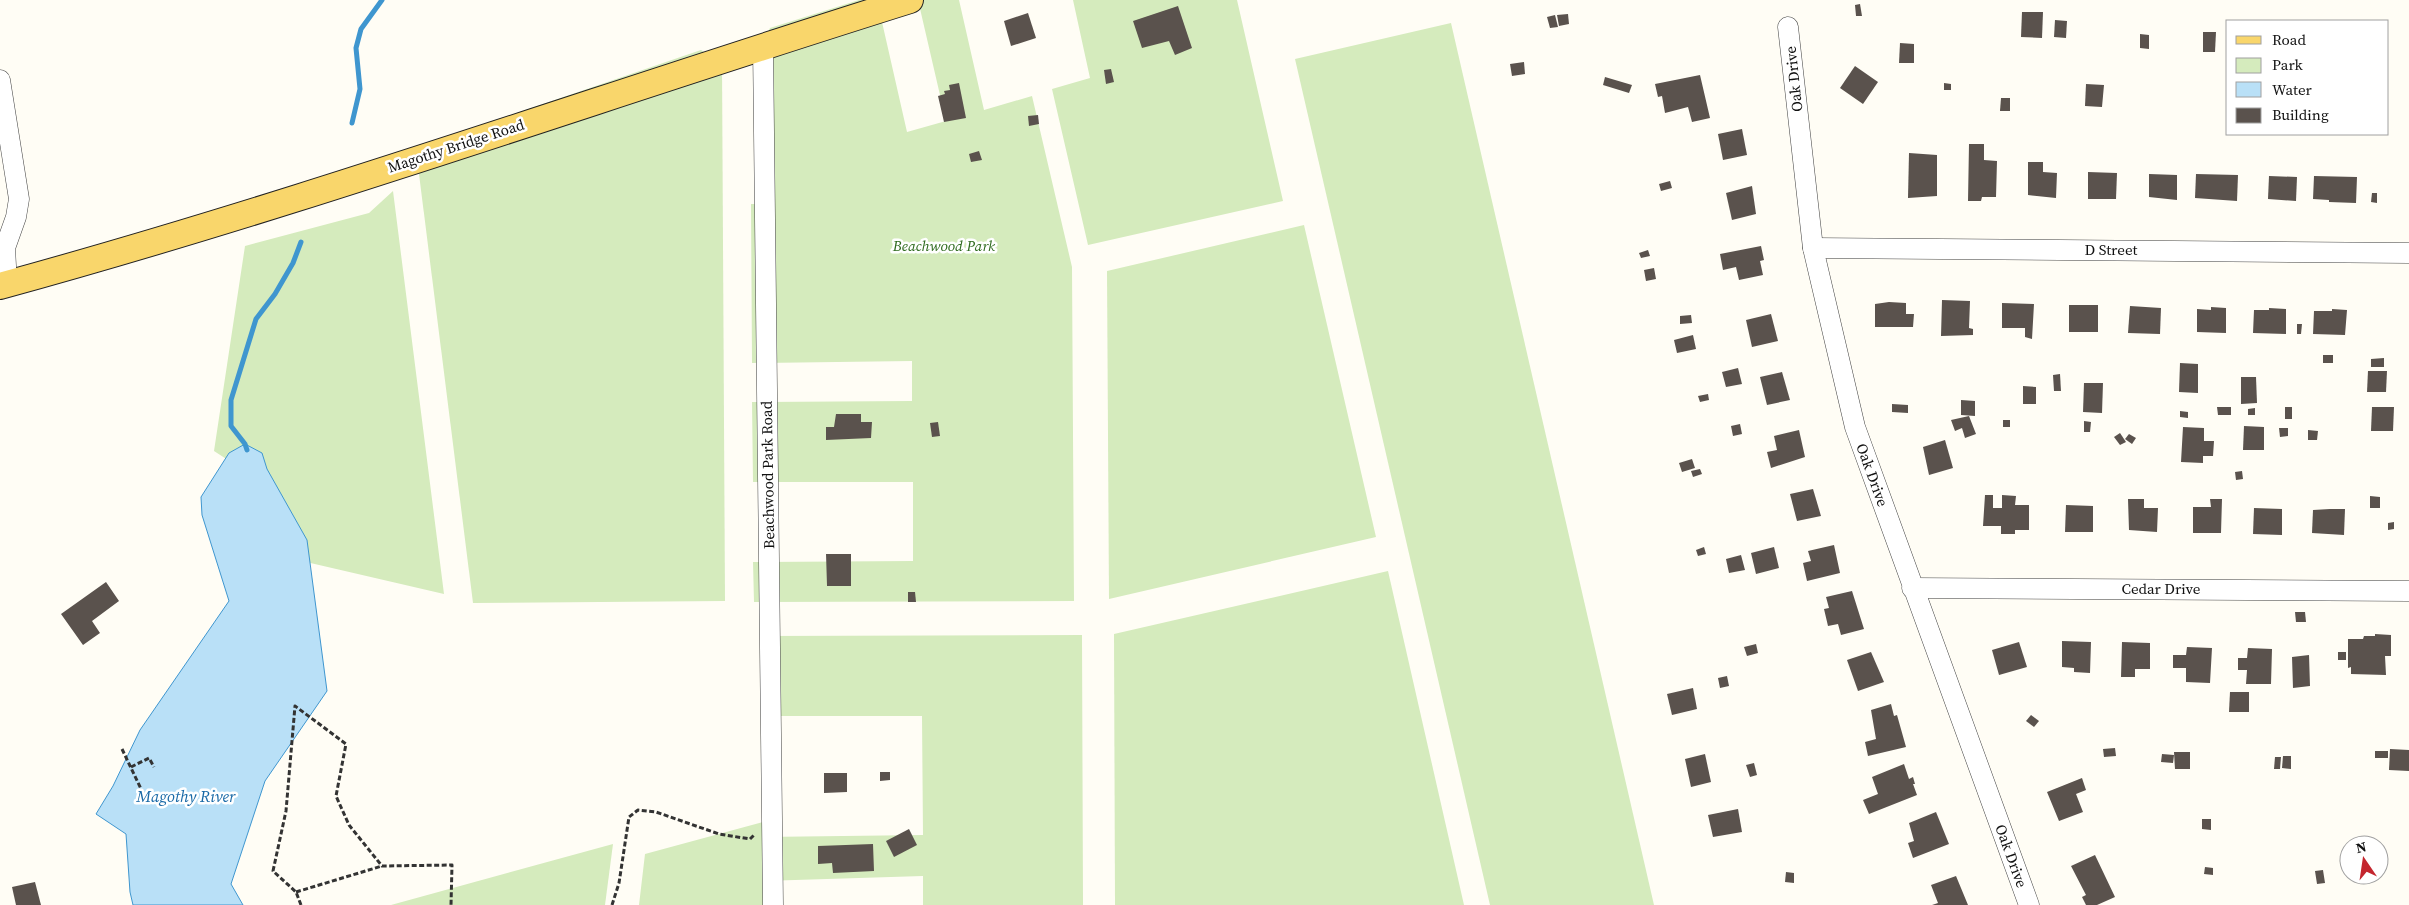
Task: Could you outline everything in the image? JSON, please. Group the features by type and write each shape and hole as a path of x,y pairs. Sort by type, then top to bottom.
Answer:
{"main road":[{"name":"Magothy Bridge Road","path":"3,285 132,249 336,186 763,46 910,0"}],"street":[{"name":"Oak Drive","path":"1788,27 1814,248 1855,427 1912,588 2029,905"},
{"name":"Beachwood Park Road","path":"763,46 773,905"},
{"path":"0,80 18,198 16,217 5,248 3,285"},
{"name":"D Street","path":"1814,248 2409,252"},
{"name":"Cedar Drive","path":"1912,588 2409,591"}],"path":[{"path":"301,905 296,892 273,871 286,811 295,706 346,744 336,796 348,825 382,866"},
{"path":"122,749 143,793"},
{"path":"130,768 149,758 154,767"},
{"path":"612,905 619,884 629,817 638,810 656,812 719,834 750,839 756,834 772,807"},
{"path":"296,892 382,866 452,865 451,905"}],"green space":[{"name":"Beachwood Park","path":"859,0 877,0 907,132 946,121 918,0 959,0 984,110 1032,96 1072,267 1074,601 754,602 753,562 913,561 913,482 753,482 752,402 912,401 912,361 752,363 751,204 761,204 759,48 770,28"},
{"path":"1073,0 1237,0 1283,201 1088,245 1052,89 1090,78"},
{"path":"1451,23 1654,905 1490,905 1295,59"},
{"path":"701,50 722,63 725,601 473,603 418,166 452,135"},
{"path":"393,191 444,594 276,555 279,493 214,451 245,246 369,213"},
{"path":"1304,225 1376,537 1109,599 1107,271"},
{"path":"1388,571 1464,905 1115,905 1114,634"},
{"path":"1082,635 1083,905 923,905 923,876 763,881 763,905 639,905 645,854 763,822 763,837 923,835 922,716 762,716 762,636"},
{"path":"613,844 605,905 391,905"}],"water":[{"name":"Magothy River","path":"245,444 262,453 267,469 307,540 327,691 265,781 231,884 243,905 133,905 130,892 126,834 96,814 113,786 140,730 229,601 202,515 201,497 229,453"}],"building":[{"path":"1860,4 1862,16 1856,16 1855,5"},
{"path":"1178,6 1192,48 1175,55 1169,41 1142,48 1133,21"},
{"path":"2022,12 2043,12 2042,38 2021,37"},
{"path":"1028,13 1036,38 1011,46 1004,21"},
{"path":"1568,14 1569,24 1559,26 1557,15"},
{"path":"1555,15 1558,27 1550,28 1547,17"},
{"path":"2055,20 2067,21 2066,38 2054,37"},
{"path":"2203,32 2216,32 2215,52 2203,52"},
{"path":"2140,34 2149,35 2149,49 2140,48"},
{"path":"1900,43 1914,44 1914,63 1899,63"},
{"path":"1524,62 1525,74 1512,76 1510,64"},
{"path":"1855,66 1878,82 1863,104 1840,88"},
{"path":"1111,69 1114,82 1106,84 1104,70"},
{"path":"1700,75 1710,118 1692,122 1688,107 1665,113 1662,96 1658,97 1655,84"},
{"path":"1605,77 1632,85 1629,93 1603,85"},
{"path":"959,83 966,118 944,122 938,96 945,94 944,91 950,90 949,85"},
{"path":"1944,83 1951,84 1951,90 1944,90"},
{"path":"2086,84 2104,85 2102,107 2085,106"},
{"path":"2001,98 2010,98 2010,111 2000,111"},
{"path":"1038,115 1039,124 1029,126 1028,116"},
{"path":"1742,129 1747,155 1723,160 1718,134"},
{"path":"1969,144 1984,144 1984,160 1997,161 1996,197 1982,197 1981,201 1968,201"},
{"path":"979,151 982,160 971,162 969,154"},
{"path":"1909,153 1937,155 1937,196 1908,198"},
{"path":"2028,162 2043,162 2043,172 2057,173 2056,198 2028,195"},
{"path":"2088,172 2117,173 2116,199 2088,199"},
{"path":"2149,174 2177,175 2177,200 2149,197"},
{"path":"2196,174 2238,175 2237,201 2195,198"},
{"path":"2269,176 2297,177 2296,201 2268,199"},
{"path":"2314,176 2357,177 2356,203 2329,202 2329,200 2313,199"},
{"path":"1670,181 1672,188 1661,191 1659,184"},
{"path":"1752,186 1756,214 1732,220 1726,193"},
{"path":"2372,193 2377,193 2377,203 2371,202"},
{"path":"1761,246 1764,260 1760,261 1763,275 1739,280 1736,267 1723,270 1720,254"},
{"path":"1648,250 1650,256 1641,258 1639,253"},
{"path":"1654,268 1656,279 1646,281 1644,270"},
{"path":"1942,300 1970,301 1969,328 1973,329 1973,335 1941,336"},
{"path":"1889,302 1906,303 1906,314 1914,314 1913,327 1875,327 1875,304"},
{"path":"2002,303 2034,304 2032,339 2025,337 2025,328 2002,328"},
{"path":"2069,305 2098,305 2098,332 2069,332"},
{"path":"2130,306 2161,308 2160,334 2128,333"},
{"path":"2211,307 2226,308 2226,333 2197,332 2197,309 2211,310"},
{"path":"2269,308 2286,309 2286,334 2253,333 2254,310 2269,310"},
{"path":"2332,309 2347,310 2345,335 2313,334 2314,311 2332,311"},
{"path":"1771,314 1778,341 1752,347 1746,320"},
{"path":"1691,315 1692,323 1680,324 1680,316"},
{"path":"2297,324 2302,324 2301,334 2297,334"},
{"path":"1693,335 1696,349 1677,353 1674,340"},
{"path":"2323,355 2333,355 2333,363 2323,363"},
{"path":"2384,358 2384,367 2371,367 2371,359"},
{"path":"2180,363 2198,364 2198,393 2179,392"},
{"path":"1738,368 1742,384 1726,387 1722,372"},
{"path":"2368,371 2387,371 2386,392 2367,392"},
{"path":"1782,372 1790,400 1767,405 1760,377"},
{"path":"2060,374 2061,391 2054,391 2053,375"},
{"path":"2241,377 2256,377 2257,403 2241,404"},
{"path":"2084,383 2103,383 2102,413 2083,412"},
{"path":"2023,386 2036,387 2036,404 2023,404"},
{"path":"1708,394 1709,400 1700,402 1698,396"},
{"path":"1961,400 1975,401 1975,416 1961,415"},
{"path":"1892,404 1908,405 1908,413 1892,412"},
{"path":"2217,407 2231,407 2231,415 2218,415"},
{"path":"2285,407 2292,407 2292,419 2285,419"},
{"path":"2372,407 2394,407 2393,431 2371,431"},
{"path":"2255,408 2255,415 2248,415 2248,409"},
{"path":"2180,411 2188,412 2188,418 2180,417"},
{"path":"836,414 861,414 861,422 872,422 871,438 826,440 826,427 834,427"},
{"path":"1969,416 1976,434 1965,438 1962,428 1955,431 1951,420"},
{"path":"2003,420 2010,420 2010,427 2003,427"},
{"path":"2084,421 2091,422 2090,432 2084,432"},
{"path":"938,422 940,436 932,437 930,423"},
{"path":"1740,424 1742,434 1733,436 1731,426"},
{"path":"2244,426 2264,427 2264,450 2243,450"},
{"path":"2183,427 2204,428 2204,441 2214,441 2213,456 2203,456 2203,463 2181,462"},
{"path":"2279,428 2288,428 2288,436 2280,437"},
{"path":"1799,430 1805,457 1771,468 1767,452 1777,450 1774,436"},
{"path":"2308,430 2318,431 2317,440 2308,440"},
{"path":"2120,433 2126,442 2120,445 2114,437"},
{"path":"2129,434 2136,438 2132,444 2125,439"},
{"path":"1945,440 1953,468 1929,475 1923,447"},
{"path":"1692,459 1695,468 1682,472 1679,463"},
{"path":"1700,469 1702,474 1693,477 1691,471"},
{"path":"2242,471 2243,479 2236,480 2235,472"},
{"path":"1813,489 1821,516 1797,521 1790,494"},
{"path":"1985,495 1993,495 1993,508 2002,508 2002,495 2016,496 2015,505 2029,505 2029,530 2015,530 2015,534 2001,534 2001,526 1983,526"},
{"path":"2370,496 2380,497 2380,508 2370,508"},
{"path":"2128,499 2144,499 2144,508 2158,508 2157,532 2129,530"},
{"path":"2210,499 2222,499 2221,533 2193,533 2193,507 2211,507"},
{"path":"2066,505 2093,506 2093,532 2065,532"},
{"path":"2254,508 2282,509 2282,535 2253,534"},
{"path":"2345,509 2344,535 2312,533 2313,510"},
{"path":"2394,522 2394,529 2388,530 2388,523"},
{"path":"1834,545 1840,573 1807,581 1803,563 1811,561 1808,551"},
{"path":"1704,547 1706,554 1698,556 1696,550"},
{"path":"1774,547 1779,568 1756,574 1751,553"},
{"path":"826,554 851,554 851,586 827,586"},
{"path":"1741,555 1745,570 1729,573 1726,559"},
{"path":"106,582 119,601 92,621 100,633 83,645 61,614"},
{"path":"1852,591 1864,629 1841,635 1838,624 1828,626 1824,609 1829,608 1826,597"},
{"path":"908,592 915,592 916,602 908,602"},
{"path":"2295,612 2305,612 2306,622 2296,622"},
{"path":"2375,634 2391,635 2391,656 2385,656 2386,675 2351,674 2351,667 2348,668 2348,639 2363,639 2364,636 2375,636"},
{"path":"2062,641 2091,642 2090,673 2074,672 2074,668 2062,667"},
{"path":"2019,642 2027,667 1999,675 1992,650"},
{"path":"2122,642 2150,643 2150,669 2135,669 2135,677 2121,677"},
{"path":"1756,644 1758,653 1747,656 1744,647"},
{"path":"2187,647 2212,648 2210,683 2186,682 2186,668 2173,668 2173,655 2186,655"},
{"path":"2248,648 2272,649 2271,684 2246,684 2247,670 2238,670 2238,658 2247,658"},
{"path":"1871,652 1884,682 1858,691 1847,660"},
{"path":"2338,652 2346,652 2346,660 2338,660"},
{"path":"2309,655 2310,686 2293,688 2292,657"},
{"path":"1727,676 1729,686 1720,688 1718,678"},
{"path":"1693,688 1697,709 1672,715 1667,694"},
{"path":"2230,692 2249,692 2249,712 2229,712"},
{"path":"1891,704 1894,716 1897,715 1906,747 1868,756 1865,742 1876,739 1871,710"},
{"path":"2031,715 2039,721 2034,727 2026,721"},
{"path":"2115,748 2116,756 2104,757 2103,749"},
{"path":"2390,749 2409,750 2409,771 2389,770"},
{"path":"2375,751 2388,751 2388,758 2375,758"},
{"path":"2174,752 2190,752 2190,769 2175,769"},
{"path":"1705,754 1711,782 1691,787 1685,759"},
{"path":"2162,754 2174,755 2173,763 2161,762"},
{"path":"2283,756 2291,756 2291,769 2282,768"},
{"path":"2275,757 2281,757 2280,769 2274,769"},
{"path":"1754,763 1757,775 1750,777 1746,765"},
{"path":"1904,764 1909,779 1913,777 1915,784 1913,784 1917,795 1869,814 1863,800 1878,794 1872,777"},
{"path":"880,772 890,772 890,780 880,781"},
{"path":"824,773 847,773 847,792 824,793"},
{"path":"2082,778 2086,790 2076,794 2083,812 2059,821 2047,792"},
{"path":"1738,809 1742,832 1713,837 1708,815"},
{"path":"1936,812 1949,844 1913,858 1908,843 1914,841 1909,823"},
{"path":"2202,819 2211,819 2211,830 2202,829"},
{"path":"909,829 917,845 894,857 886,841"},
{"path":"873,844 874,871 833,873 832,863 818,864 818,846"},
{"path":"2095,855 2115,897 2097,905 2086,905 2082,897 2086,895 2071,866"},
{"path":"2205,867 2213,868 2213,875 2204,874"},
{"path":"2323,870 2325,883 2317,884 2315,871"},
{"path":"1786,872 1794,873 1794,883 1785,882"},
{"path":"1956,876 1968,905 1932,905 1938,903 1931,885"},
{"path":"35,882 41,905 16,905 12,887"}],"waterway":[{"path":"352,123 360,89 356,48 361,29 382,0"},
{"path":"247,450 245,444 231,426 231,400 256,319 275,294 293,263 301,242"}]}
